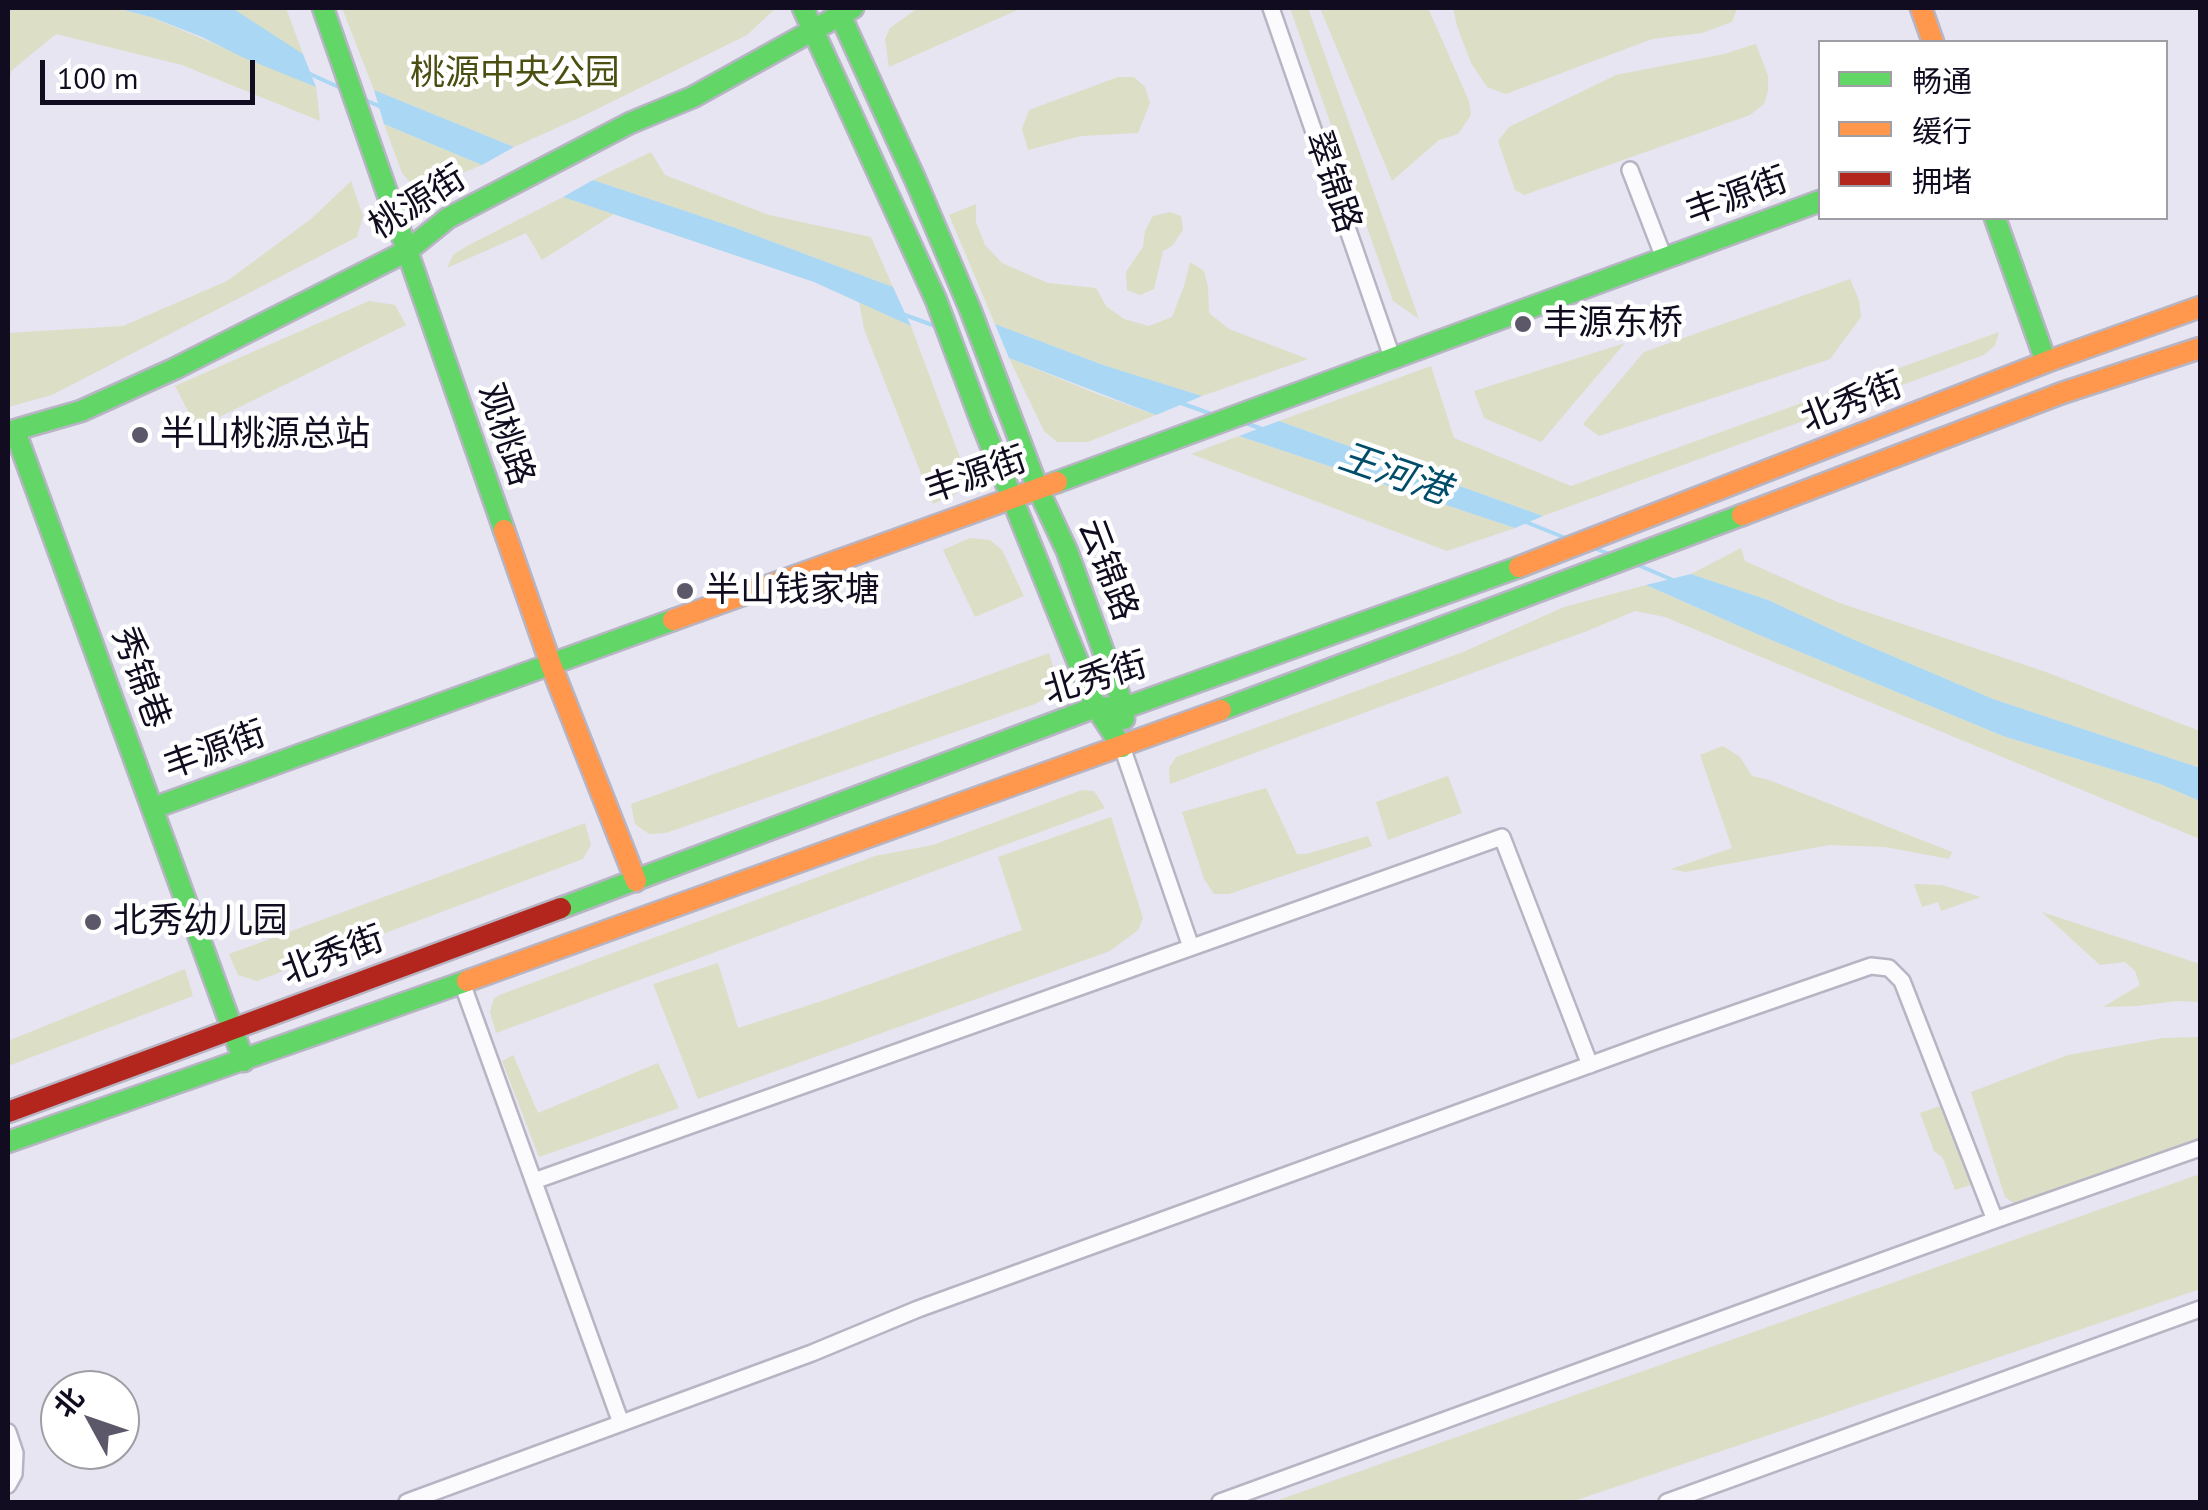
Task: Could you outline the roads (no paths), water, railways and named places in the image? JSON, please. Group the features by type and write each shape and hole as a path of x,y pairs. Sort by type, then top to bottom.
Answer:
{"main road":[{"name":"观桃路","path":"323,8 551,665 636,881"},
{"name":"云锦路","path":"802,8 936,300 1096,707 1122,748"},
{"path":"1921,8 1932,40"},
{"name":"云锦路","path":"843,10 970,309 1038,489 1067,551 1124,708 1122,748"},
{"name":"桃源街","path":"11,432 81,411 146,383 407,252 448,218 630,123 692,97 843,10"},
{"name":"丰源街","path":"153,808 1038,489 1818,202"},
{"path":"1996,220 2046,362"},
{"name":"北秀街","path":"8,1112 1096,707 1124,708 1535,561 2046,362 2200,307"},
{"name":"北秀街","path":"8,1142 1122,748 2044,400 2200,348"},
{"name":"秀锦巷","path":"11,432 244,1061"}],"street":[{"name":"翠锦路","path":"1271,8 1392,358"},
{"path":"1630,170 1664,258"},
{"path":"1122,748 1192,947"},
{"path":"534,1181 1502,837 1590,1065"},
{"path":"407,1502 918,1309 1871,966 1889,968 1902,981 1994,1220"},
{"path":"462,983 621,1423"},
{"path":"1220,1502 2200,1148"},
{"path":"1667,1502 2200,1309"},
{"path":"8,1432 15,1453 14,1474 8,1484"}],"water":[{"path":"116,8 232,8 303,54 316,87 202,37"},
{"path":"374,90 514,147 482,165 384,124"},
{"path":"593,180 893,287 911,326 814,282 563,197"},
{"path":"995,324 1103,365 1202,396 1156,415 1009,358"},
{"path":"1279,421 1543,516 1515,528 1239,436"},
{"path":"1691,574 1768,600 1993,699 2200,768 2200,801 2160,784 2003,736 1646,585"}],"waterway":[{"name":"王河港","path":"308,73 345,90"},
{"name":"王河港","path":"363,99 381,107"},
{"name":"王河港","path":"905,315 938,327"},
{"name":"王河港","path":"1181,403 1214,415"},
{"name":"王河港","path":"1243,422 1262,429"},
{"name":"王河港","path":"1526,522 1568,539"},
{"name":"王河港","path":"1591,547 1615,556"},
{"name":"王河港","path":"1638,565 1675,581"}],"place":[{"name":"丰源东桥","path":"1523,324"},
{"name":"半山桃源总站","path":"140,435"},
{"name":"半山钱家塘","path":"685,591"},
{"name":"北秀幼儿园","path":"93,922"}],"park label":[{"name":"桃源中央公园","path":"515,74"}]}
